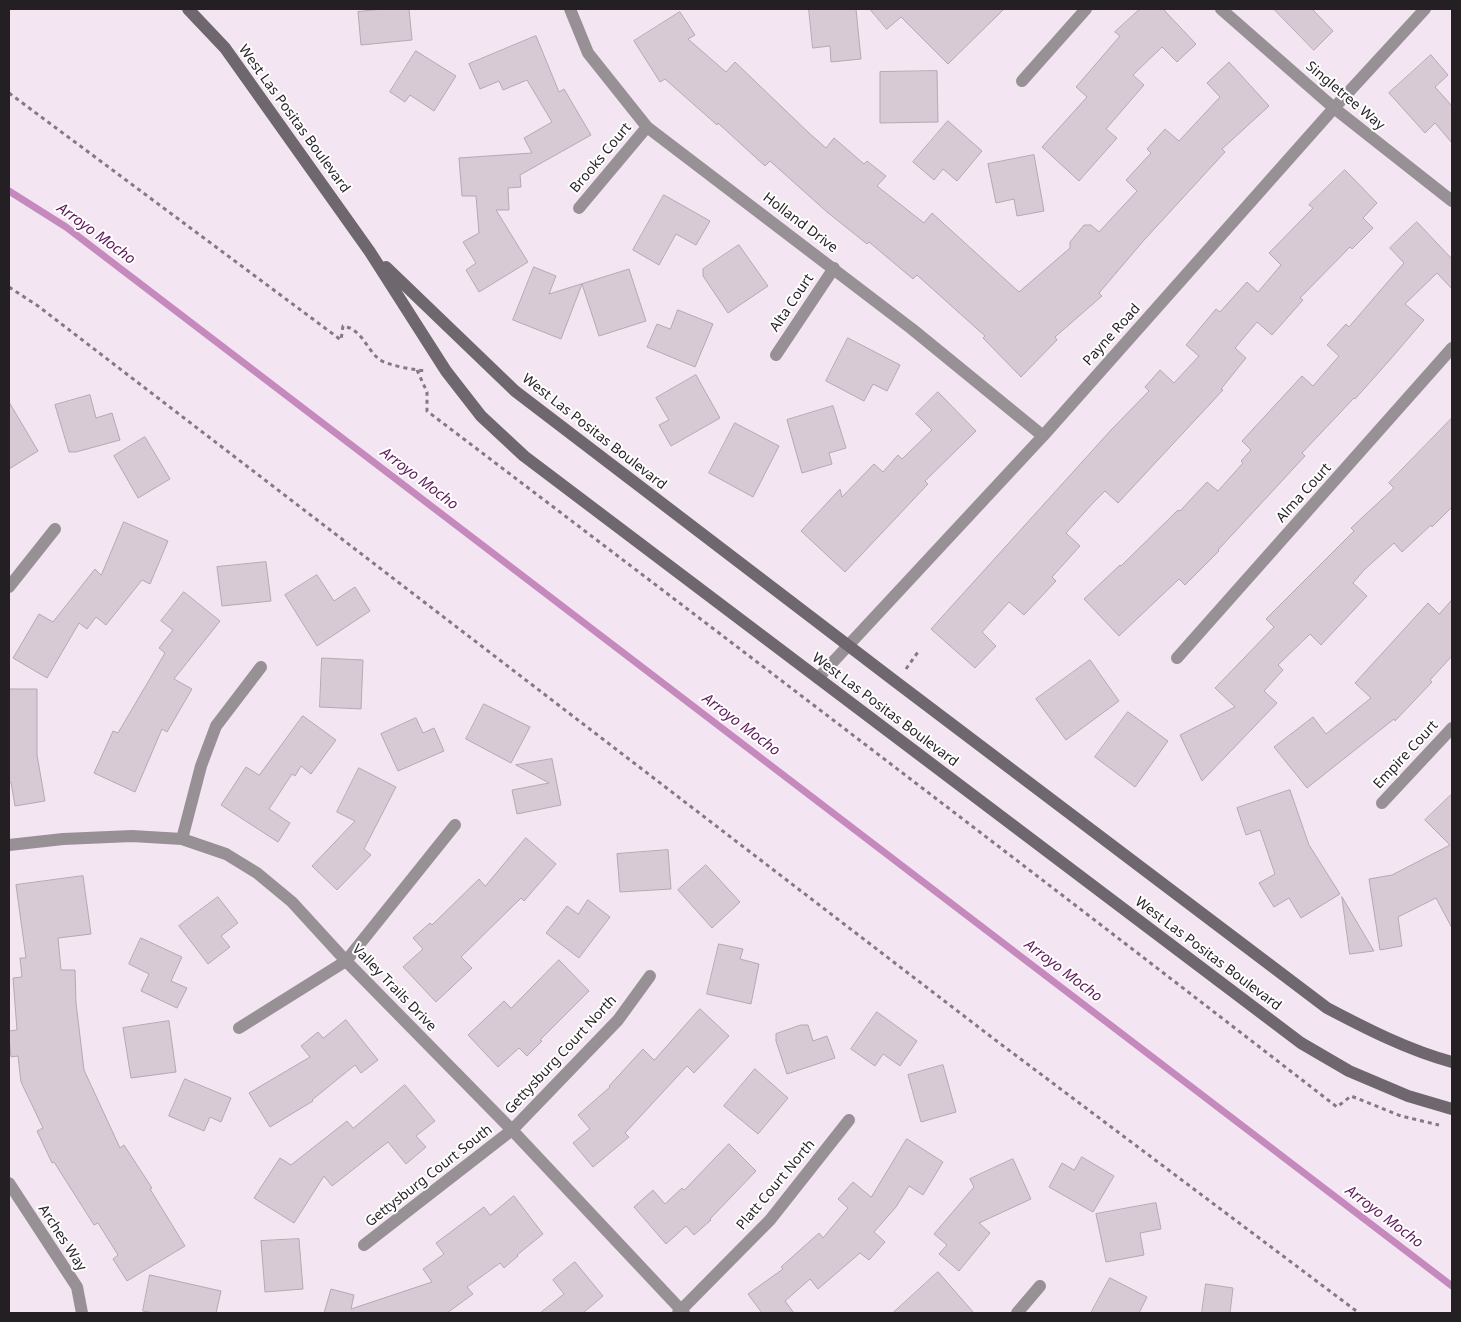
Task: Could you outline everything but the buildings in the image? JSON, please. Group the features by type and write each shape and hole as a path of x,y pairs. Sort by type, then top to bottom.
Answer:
{"main road":[{"name":"West Las Positas Boulevard","path":"188,9 225,48 370,252 446,371 481,416 524,456 1301,1043 1349,1071 1408,1096 1452,1109"},
{"name":"West Las Positas Boulevard","path":"370,252 515,391 1327,1008 1373,1032 1452,1062"}],"street":[{"name":"Holland Drive","path":"570,9 588,54 647,127 928,341 1043,436"},
{"path":"1022,81 1086,9"},
{"name":"Singletree Way","path":"1221,9 1334,108 1452,202"},
{"name":"Payne Road","path":"818,678 1043,436 1334,108 1425,9"},
{"name":"Brooks Court","path":"579,208 647,127"},
{"name":"Alta Court","path":"776,355 834,268"},
{"name":"Alma Court","path":"1177,658 1452,348"},
{"path":"9,587 55,529"},
{"path":"182,839 201,766 216,726 261,666"},
{"name":"Empire Court","path":"1382,803 1452,728"},
{"path":"239,1028 346,960 455,825"},
{"name":"Valley Trails Drive","path":"9,845 63,839 132,836 182,839 226,854 257,873 292,902 512,1130 681,1312"},
{"name":"Gettysburg Court North","path":"512,1130 618,1020 650,976"},
{"name":"Platt Court North","path":"681,1312 770,1220 849,1120"},
{"name":"Gettysburg Court South","path":"364,1245 512,1130"},
{"name":"Arches Way","path":"9,1183 77,1287 82,1313"},
{"path":"1017,1313 1040,1286"}],"path":[{"path":"9,93 341,340 343,326 352,328 380,360 417,370 446,371"},
{"path":"9,287 38,306 994,1039 1359,1313"},
{"path":"417,370 428,392 427,411 994,841 1337,1106 1351,1096 1401,1116 1448,1128"}],"waterway":[{"name":"Arroyo Mocho","path":"9,191 66,227 1452,1286"}]}
